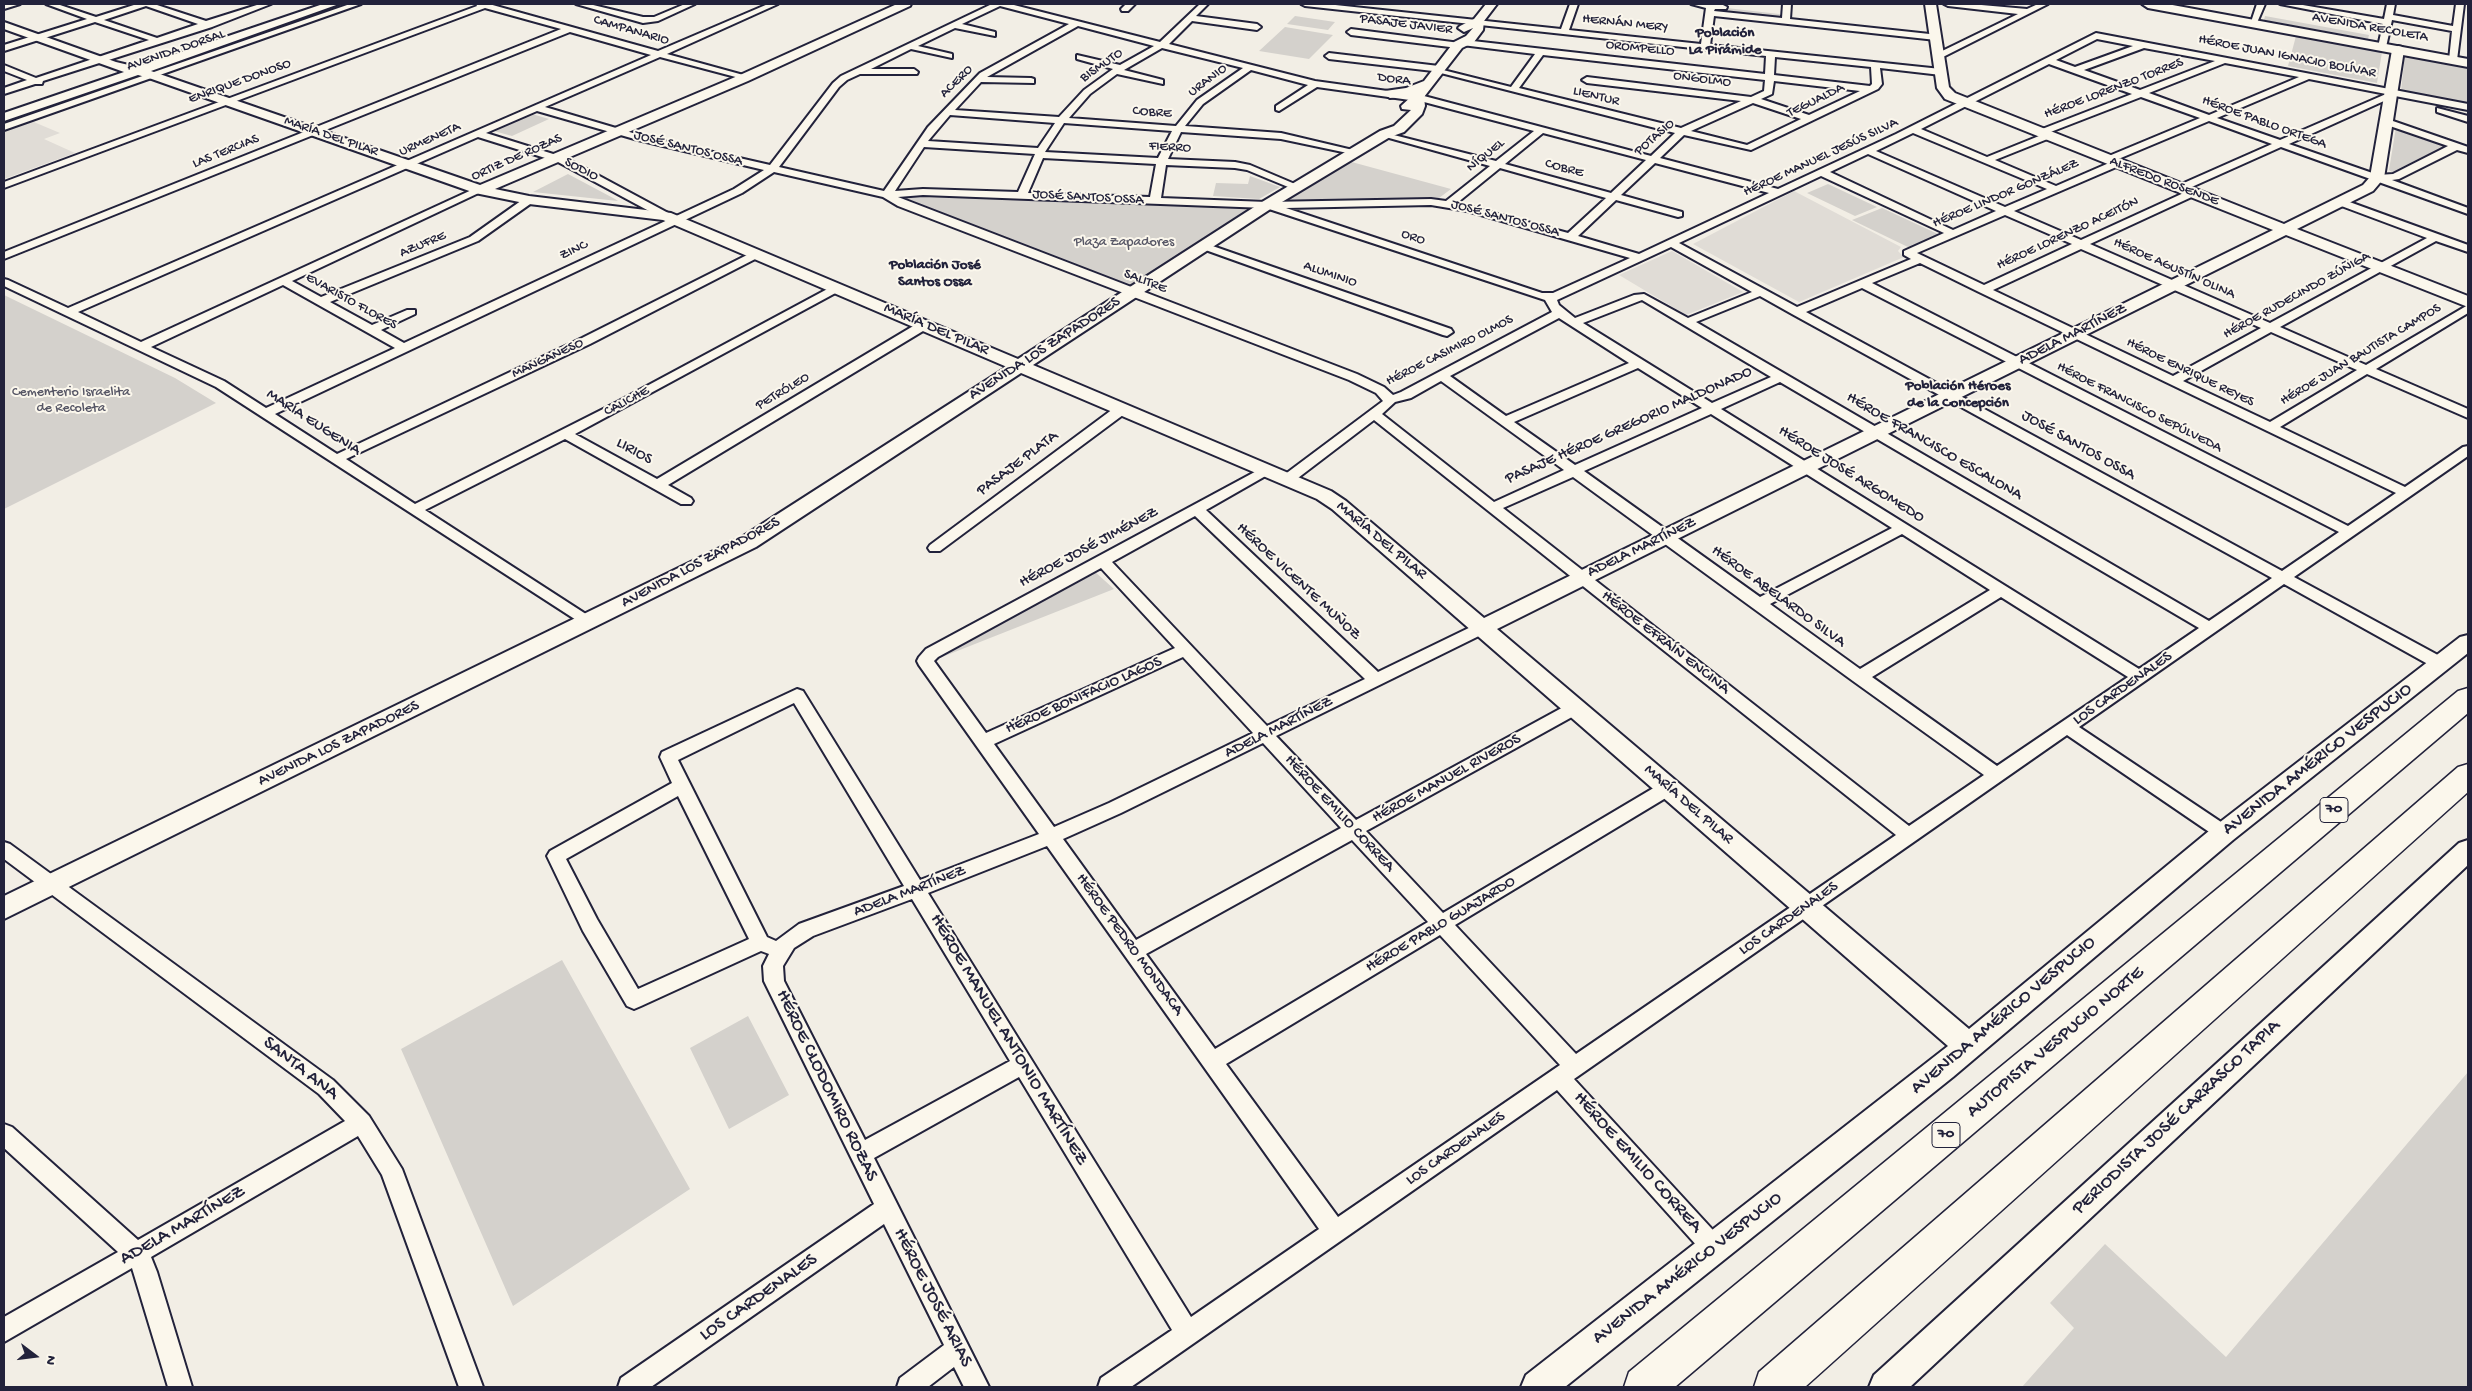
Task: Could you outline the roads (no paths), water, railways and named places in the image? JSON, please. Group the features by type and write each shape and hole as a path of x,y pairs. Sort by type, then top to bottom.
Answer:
{"highway":[{"name":"AUTOPISTA VESPUCIO NORTE","path":"1644,1387 2468,698"},
{"path":"1774,1387 2462,783"}],"main road":[{"name":"AVENIDA RECOLETA","path":"2148,4 2468,63"}],"street":[{"path":"4,7 16,4"},
{"path":"50,4 172,45"},
{"path":"4,48 146,4 220,29"},
{"path":"244,4 256,7"},
{"name":"AVENIDA DORSAL","path":"4,117 333,4"},
{"name":"AVENIDA DORSAL","path":"4,126 357,4"},
{"path":"580,4 647,20 691,4"},
{"name":"URMENETA","path":"69,312 774,4"},
{"name":"ORTIZ DE ROZAS","path":"142,346 480,190 744,78 906,4"},
{"name":"DORA","path":"999,4 1315,84 1418,97 1781,192"},
{"name":"ZINC","path":"266,413 672,218 738,192 772,170 836,84 858,70 999,4"},
{"name":"BISMUTO","path":"1022,195 1040,153 1061,121 1087,92 1118,70 1160,45 1204,4"},
{"name":"HERNÁN MERY","path":"1312,4 1940,72"},
{"name":"AVENIDA LOS ZAPADORES","path":"4,908 730,552 770,529 1266,205 1385,134 1399,128 1412,117 1419,106 1418,97 1438,70 1478,28 1478,21 1492,4"},
{"path":"1564,31 1574,4"},
{"path":"1695,4 1711,9 1936,37"},
{"path":"1786,17 1787,4"},
{"name":"ALFREDO ROSENDE","path":"1930,4 1943,91 1965,104 2468,302"},
{"path":"1948,4 2028,12"},
{"path":"1939,56 2044,4"},
{"path":"2253,23 2261,4"},
{"path":"2284,4 2388,20 2457,32 2468,36"},
{"path":"2453,60 2460,4"},
{"name":"CAMPANARIO","path":"483,5 744,78"},
{"name":"ENRIQUE DONOSO","path":"4,185 483,5"},
{"path":"2382,47 2388,20 2388,5"},
{"name":"AVENIDA DORSAL","path":"4,91 256,7 272,8"},
{"name":"AVENIDA DORSAL","path":"4,101 220,29 272,8"},
{"path":"1705,46 1711,9"},
{"path":"1190,18 1257,27"},
{"path":"2459,18 2468,20"},
{"name":"ACERO","path":"887,195 920,144 947,112 979,79 1000,63 1077,24"},
{"name":"MARÍA DEL PILAR","path":"4,25 112,65 153,75 480,190 530,200 672,218 1279,474 1324,495 1339,505 1969,1047"},
{"path":"954,25 992,34"},
{"name":"LAS TERCIAS","path":"4,256 570,29"},
{"name":"PASAJE JAVIER","path":"1351,32 1461,44"},
{"name":"HÉROE JUAN IGNACIO BOLÍVAR","path":"2100,36 2468,106"},
{"name":"HÉROE MANUEL JESÚS SILVA","path":"1550,297 1562,295 1822,173 1965,104 2094,37 2100,36"},
{"path":"1621,54 1625,38"},
{"name":"OROMPELLO","path":"1461,44 1541,52 1587,81 1621,54 1770,78 1872,89"},
{"path":"2076,70 2146,44"},
{"path":"909,46 949,56"},
{"path":"2398,50 2377,178 2395,177 2457,146"},
{"path":"1513,90 1541,52"},
{"name":"POTASIO","path":"1571,237 1681,132 1769,92 1771,53"},
{"name":"LIENTUR","path":"1329,56 1438,70 1513,90 1587,81 1681,132 1748,148"},
{"path":"1080,57 1160,82"},
{"name":"HÉROE LORENZO TORRES","path":"1987,160 2140,94 2226,60"},
{"name":"HÉROE PABLO ORTEGA","path":"2050,61 2468,211"},
{"path":"1872,89 1877,84 1875,65"},
{"path":"4,68 50,86"},
{"name":"URANIO","path":"1155,200 1162,162 1178,129 1200,102 1249,68"},
{"path":"858,70 914,72"},
{"name":"HÉROE LINDOR GONZÁLEZ","path":"1796,312 1862,284 1952,233 2056,189 2209,118 2310,76"},
{"path":"979,79 1030,81"},
{"name":"ONGOLMO","path":"1587,81 1754,100 1811,119"},
{"path":"1279,108 1315,84"},
{"path":"1390,94 1409,92 1428,84"},
{"name":"TEGUALDA","path":"1748,148 1872,89"},
{"name":"HÉROE LORENZO ACEITÓN","path":"1983,290 2082,244 2281,144 2392,93"},
{"path":"2415,96 2433,107 2468,119"},
{"name":"JOSÉ SANTOS OSSA","path":"537,108 617,132 772,170 887,195 923,192 1266,205 1406,201 1449,204 1642,258"},
{"name":"COBRE","path":"947,112 1294,138 1354,153"},
{"path":"2387,122 2468,150"},
{"path":"1913,129 2056,189"},
{"name":"NÍQUEL","path":"1449,204 1541,130"},
{"name":"SODIO","path":"478,134 554,157 672,218"},
{"name":"COBRE","path":"1385,134 1678,214"},
{"name":"FIERRO","path":"920,144 1162,162 1243,166 1297,187"},
{"name":"HÉROE AGUSTÍN OLINA","path":"1868,151 2468,414"},
{"path":"1822,173 1952,233"},
{"name":"ADELA MARTÍNEZ","path":"780,950 787,942 806,930 917,890 1051,837 1175,779 2368,188 2377,178"},
{"name":"SALITRE","path":"887,195 912,207 1131,293 1353,377 1380,390 1390,399"},
{"name":"AZUFRE","path":"320,302 474,239 530,200"},
{"path":"2340,202 2468,249"},
{"name":"ORO","path":"1266,205 1541,296 1550,297"},
{"name":"HÉROE RUDECINDO ZÚÑIGA","path":"2173,381 2436,237"},
{"name":"JOSÉ SANTOS OSSA","path":"1672,244 2441,664"},
{"name":"ALUMINIO","path":"1204,246 1447,332"},
{"name":"MANGANESO","path":"336,458 586,341 757,254"},
{"name":"HÉROE ENRIQUE REYES","path":"1913,256 2406,493"},
{"name":"EVARISTO FLORES","path":"283,281 404,348"},
{"name":"MARÍA EUGENIA","path":"4,282 207,376 587,622"},
{"name":"HÉROE FRANCISCO SEPÚLVEDA","path":"1862,284 2349,532"},
{"name":"CALICHE","path":"414,510 565,434 836,288"},
{"path":"1687,322 1761,292"},
{"name":"HÉROE FRANCISCO ESCALONA","path":"1575,322 1641,296 2210,628"},
{"path":"1550,297 1552,306 1559,313"},
{"name":"HÉROE JUAN BAUTISTA CAMPOS","path":"2270,428 2468,308"},
{"path":"371,330 411,312"},
{"name":"HÉROE CASIMIRO OLMOS","path":"1279,474 1388,403 1390,399 1406,395 1559,313"},
{"name":"HÉROE JOSÉ ARGOMEDO","path":"1559,313 2140,677"},
{"name":"PETRÓLEO","path":"658,485 924,325"},
{"path":"1505,421 1639,363"},
{"name":"HÉROE ABELARDO SILVA","path":"1442,376 1997,776"},
{"name":"PASAJE HÉROE GREGORIO MALDONADO","path":"1492,508 1781,377"},
{"name":"PASAJE PLATA","path":"935,548 1122,409"},
{"name":"HÉROE EFRAÍN ENCINA","path":"1373,413 1909,836"},
{"name":"LIRIOS","path":"565,434 686,501"},
{"name":"LOS CARDENALES","path":"1110,1387 2349,532 2465,456"},
{"name":"HÉROE JOSÉ JIMÉNEZ","path":"926,658 1196,510 1279,474"},
{"name":"HÉROE VICENTE MUÑOZ","path":"1196,510 1376,680"},
{"path":"1758,604 1903,528"},
{"name":"HÉROE EMILIO CORREA","path":"1102,560 1442,924 1715,1249"},
{"path":"1860,677 2002,590"},
{"name":"AVENIDA AMÉRICO VESPUCIO","path":"1538,1387 1969,1047 2224,833 2468,642"},
{"name":"HÉROE BONIFACIO LAGOS","path":"983,742 1186,649"},
{"name":"HÉROE PEDRO MONDACA","path":"926,658 926,663 1335,1232"},
{"name":"HÉROE MANUEL ANTONIO MARTÍNEZ","path":"682,786 668,757 797,695 1188,1334"},
{"name":"HÉROE MANUEL RIVEROS","path":"1134,952 1575,708"},
{"path":"2066,727 2224,833"},
{"path":"760,943 682,786 556,856 590,925 634,1000 760,943 780,950"},
{"name":"HÉROE PABLO GUAJARDO","path":"1213,1062 1668,788"},
{"name":"SANTA ANA","path":"4,849 318,1081 362,1123 391,1169 471,1387"},
{"name":"PERIODISTA JOSÉ CARRASCO TAPIA","path":"1886,1387 2468,850"},
{"name":"HÉROE CLODOMIRO ROZAS","path":"780,950 773,966 774,981 887,1208"},
{"path":"860,1154 1023,1064"},
{"name":"ADELA MARTÍNEZ","path":"4,1330 362,1123"},
{"path":"4,1134 136,1253 146,1272 180,1387"},
{"name":"LOS CARDENALES","path":"630,1387 887,1208"},
{"name":"HÉROE JOSÉ ARIAS","path":"887,1208 977,1387"},
{"path":"909,1387 958,1349"}],"district":[{"name":"Población La Pirámide","path":"1725,42"},
{"name":"Población José Santos Ossa","path":"935,274"},
{"name":"Población Héroes de la Concepción","path":"1958,396"}],"park label":[{"name":"Plaza Zapadores","path":"1124,243"},
{"name":"Cementerio Israelita de Recoleta","path":"71,402"}]}
